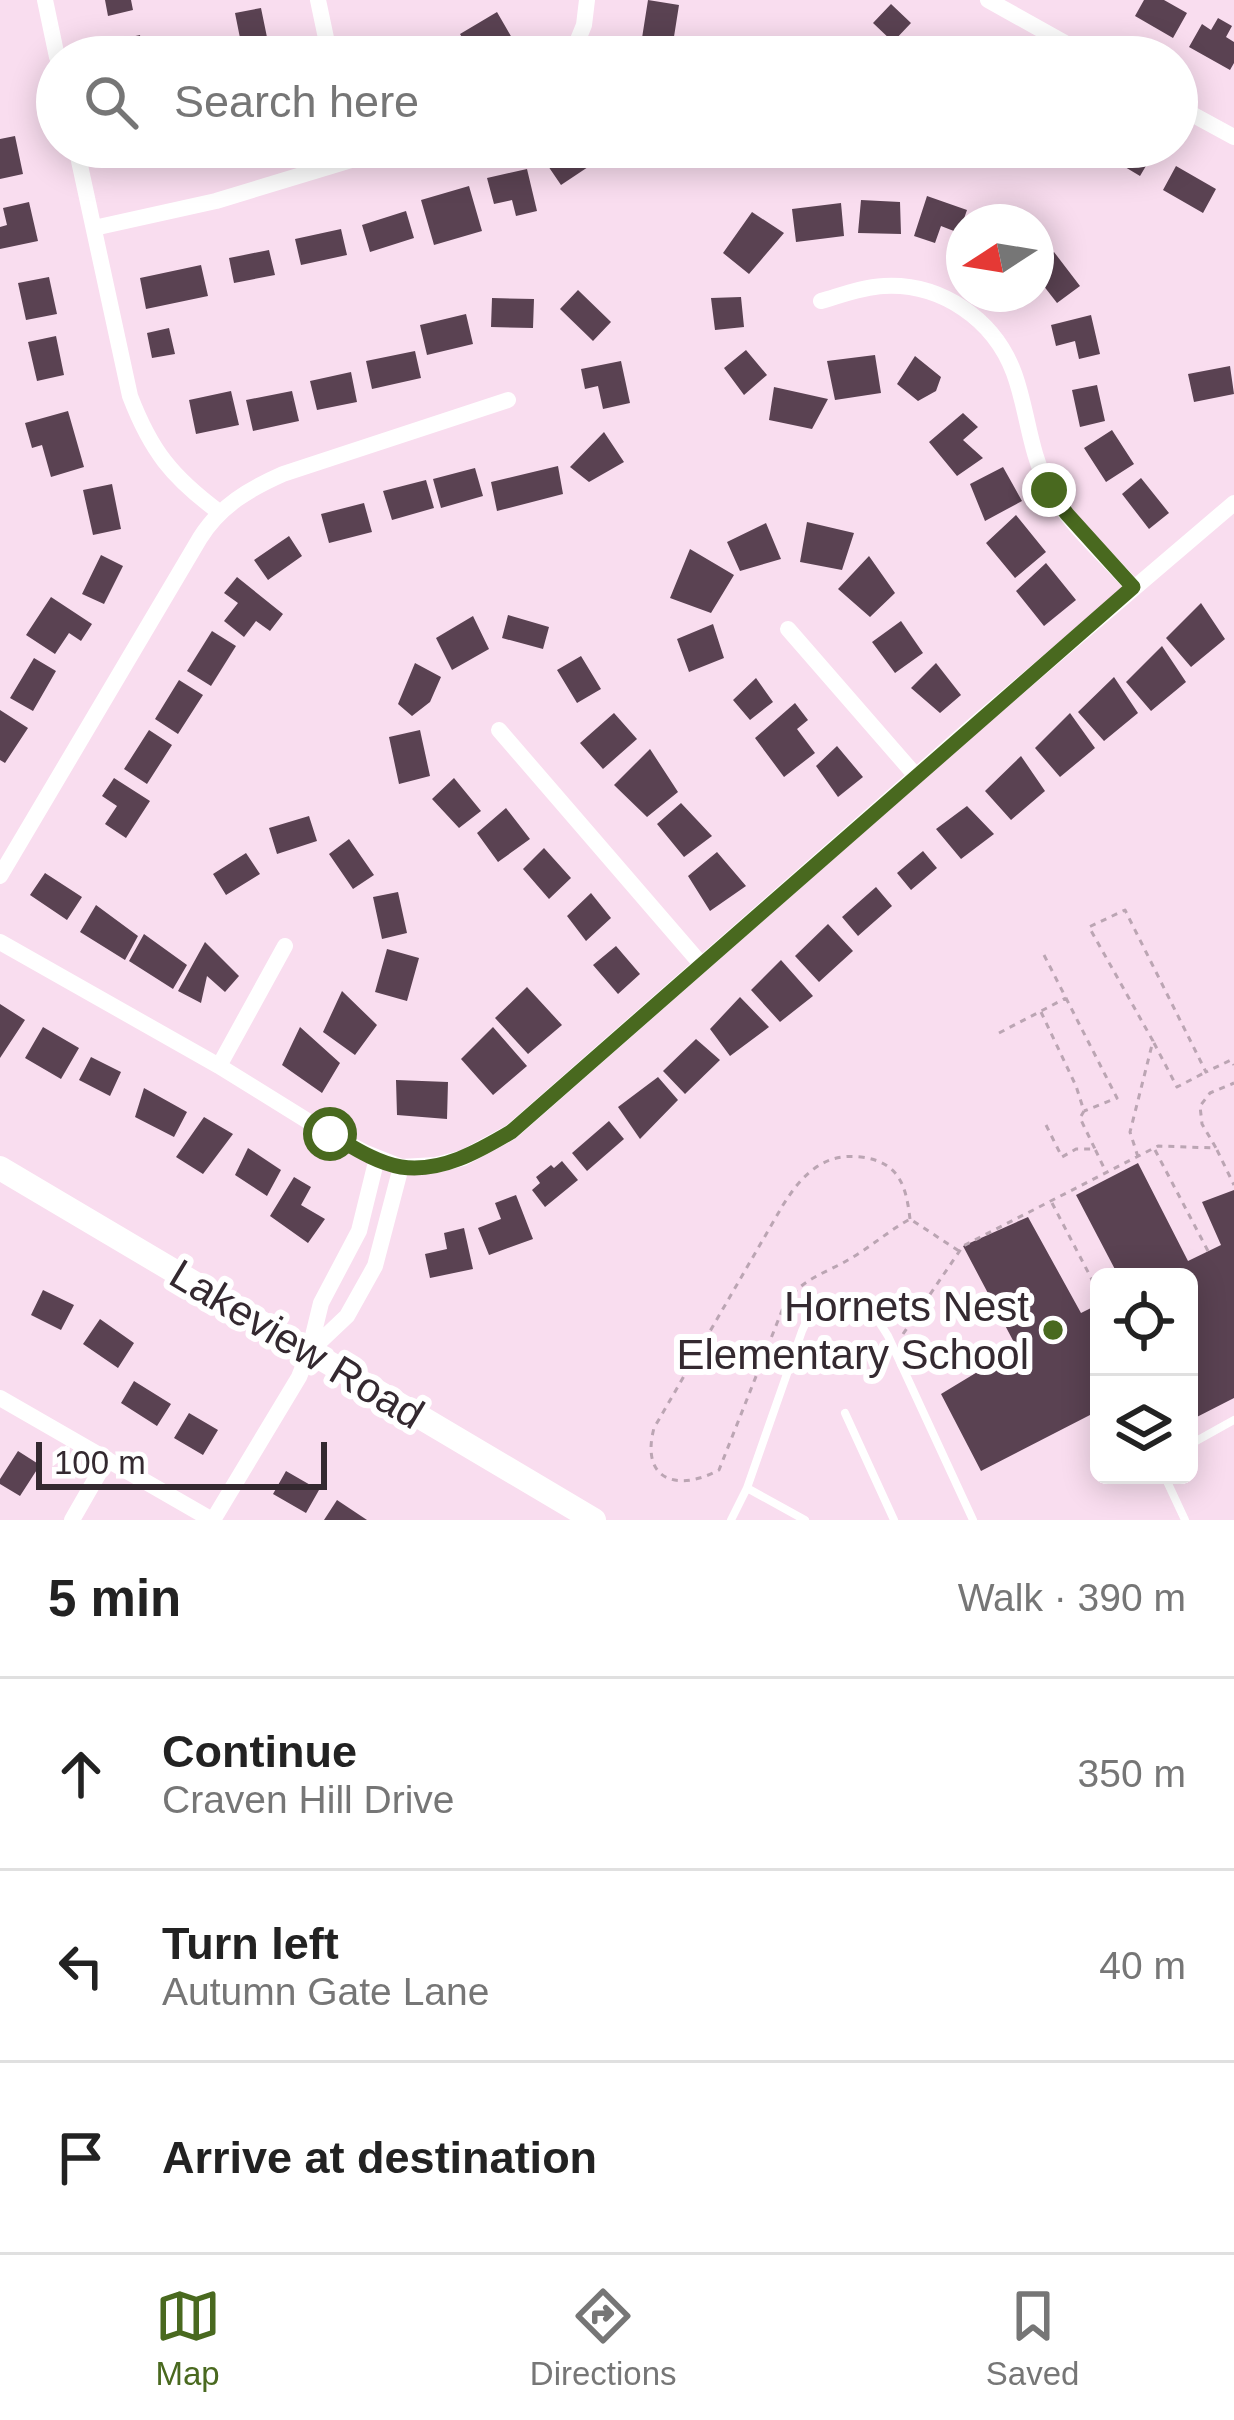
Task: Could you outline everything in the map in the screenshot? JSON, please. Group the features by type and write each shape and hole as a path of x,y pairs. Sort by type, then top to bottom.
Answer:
{"main road":[{"name":"Lakeview Road","path":"0,1168 594,1520"}],"street":[{"path":"45,0 53,36"},
{"path":"318,0 326,36"},
{"path":"580,36 587,0"},
{"path":"988,0 1052,36"},
{"path":"1198,117 1234,137"},
{"path":"81,168 130,396 145,434 166,464 219,512"},
{"path":"94,228 216,201 310,168"},
{"path":"821,301 863,289 908,286 951,301 979,318 1015,375 1036,461 1049,490 1133,587"},
{"path":"0,876 219,512 283,474 508,400"},
{"path":"0,942 377,1158 401,1167 463,1158 511,1132 1234,503"},
{"path":"788,629 916,776"},
{"path":"499,730 701,964"},
{"path":"219,1066 285,946"},
{"path":"0,1399 213,1520 299,1377 321,1303 359,1231 377,1158"},
{"path":"309,1352 347,1316 375,1267 401,1167"},
{"path":"72,1520 107,1459"}],"lane":[{"path":"730,1520 747,1488 811,1313 839,1303 874,1315 888,1336 973,1520"},
{"path":"845,1413 894,1520"},
{"path":"1198,1440 1234,1420"},
{"path":"1168,1484 1186,1520"},
{"path":"747,1488 805,1520"}],"path":[{"path":"1206,1072 1125,910 1089,927 1177,1087 1233,1062"},
{"path":"1044,955 1117,1098 1084,1111"},
{"path":"999,1033 1066,998"},
{"path":"1041,1012 1076,1086 1084,1111 1081,1118 1107,1173"},
{"path":"1138,1157 1130,1132 1153,1041"},
{"path":"1234,1083 1210,1094 1200,1106 1202,1124 1234,1185"},
{"path":"1046,1125 1062,1157 1076,1149 1095,1149"},
{"path":"1154,1148 1208,1251"},
{"path":"894,1347 963,1246 1154,1148 1216,1148"},
{"path":"870,1158 888,1165 899,1177 910,1219 790,1294 719,1470 686,1484 668,1479 655,1464 654,1428 800,1180 832,1159 870,1158"},
{"path":"1052,1201 1090,1275"},
{"path":"910,1219 959,1252"}],"building":[{"path":"105,0 131,0 133,10 108,16"},
{"path":"648,0 679,5 674,36 642,36"},
{"path":"1144,0 1164,0 1187,13 1174,36 1135,16"},
{"path":"891,4 911,23 899,36 887,36 873,23"},
{"path":"261,8 267,36 240,36 235,13"},
{"path":"497,12 511,36 461,36"},
{"path":"1218,18 1232,26 1226,37 1234,42 1230,70 1198,52 1195,36 1202,24 1211,30"},
{"path":"15,136 23,174 0,179 0,139"},
{"path":"549,168 586,168 561,185"},
{"path":"1175,168 1216,189 1203,213 1163,190"},
{"path":"527,169 537,211 516,216 512,200 494,204 487,178"},
{"path":"469,186 482,231 434,245 421,200"},
{"path":"927,196 950,204 946,204 946,228 941,226 935,243 914,236"},
{"path":"861,200 900,202 901,234 858,233"},
{"path":"29,202 38,241 0,249 0,227 7,225 3,208"},
{"path":"841,203 844,236 796,242 792,209"},
{"path":"406,211 414,238 370,252 362,225"},
{"path":"752,212 784,233 749,274 723,253"},
{"path":"341,229 347,255 301,265 295,239"},
{"path":"269,250 275,275 234,283 229,258"},
{"path":"1054,252 1080,286 1057,303 1054,299"},
{"path":"201,265 208,296 146,309 140,278"},
{"path":"49,277 57,314 26,320 18,283"},
{"path":"578,290 611,322 593,341 560,309"},
{"path":"741,297 744,327 715,330 711,298"},
{"path":"492,298 534,299 533,328 491,327"},
{"path":"466,314 473,344 427,355 420,325"},
{"path":"1091,315 1100,354 1079,359 1075,341 1056,346 1051,325"},
{"path":"169,328 175,354 152,358 147,333"},
{"path":"56,336 64,375 37,381 28,342"},
{"path":"746,350 767,375 744,395 724,368"},
{"path":"415,351 421,378 372,389 366,361"},
{"path":"875,355 881,393 835,400 827,361"},
{"path":"915,356 941,377 936,391 918,401 897,384"},
{"path":"621,361 630,403 603,409 598,386 585,389 581,369"},
{"path":"1230,366 1234,394 1194,402 1188,374"},
{"path":"351,372 357,402 317,410 310,381"},
{"path":"1097,385 1105,421 1080,427 1072,390"},
{"path":"774,387 828,399 812,429 769,420"},
{"path":"231,391 239,425 196,434 189,400"},
{"path":"292,391 299,421 253,431 246,400"},
{"path":"68,411 84,467 51,477 42,445 32,448 25,423"},
{"path":"963,413 978,427 963,440 983,458 957,476 929,442"},
{"path":"1112,430 1134,464 1106,482 1084,448"},
{"path":"604,432 624,462 589,482 570,467"},
{"path":"558,466 563,494 497,511 491,482"},
{"path":"1003,467 1022,501 985,521 970,484"},
{"path":"475,468 483,496 441,508 433,479"},
{"path":"1141,478 1169,513 1149,529 1122,494"},
{"path":"426,480 434,508 392,520 383,491"},
{"path":"112,484 121,529 93,535 83,490"},
{"path":"364,503 372,532 329,543 321,514"},
{"path":"1016,515 1046,552 1015,578 986,543"},
{"path":"807,522 854,533 842,570 800,562"},
{"path":"766,523 781,559 740,571 727,542"},
{"path":"289,536 302,556 268,580 254,560"},
{"path":"690,549 734,575 711,613 670,598"},
{"path":"101,555 123,566 104,604 82,594"},
{"path":"869,556 895,593 870,617 838,589"},
{"path":"1046,563 1076,600 1044,626 1016,591"},
{"path":"237,577 283,614 270,631 256,621 244,637 224,621 238,603 224,593"},
{"path":"51,597 92,624 81,641 69,633 55,654 26,635"},
{"path":"1201,603 1225,639 1191,667 1166,638"},
{"path":"508,615 549,627 543,649 502,638"},
{"path":"473,616 489,649 452,670 436,638"},
{"path":"901,621 923,653 895,673 872,642"},
{"path":"713,624 724,658 689,672 677,639"},
{"path":"212,631 236,646 211,686 187,671"},
{"path":"1162,646 1186,682 1151,711 1126,682"},
{"path":"581,656 601,689 577,703 557,670"},
{"path":"34,658 56,671 33,711 10,698"},
{"path":"415,663 441,677 430,702 412,716 398,704"},
{"path":"936,663 961,695 940,713 911,688"},
{"path":"1114,677 1138,713 1104,741 1078,712"},
{"path":"756,678 773,702 750,720 733,700"},
{"path":"179,680 203,695 178,734 155,719"},
{"path":"795,703 808,720 797,729 815,753 784,777 755,738"},
{"path":"0,710 28,728 5,763 0,760"},
{"path":"614,713 637,739 603,769 580,743"},
{"path":"1070,713 1095,748 1060,777 1035,748"},
{"path":"149,730 172,745 147,784 124,769"},
{"path":"420,730 430,776 399,784 389,737"},
{"path":"837,746 863,777 838,797 816,766"},
{"path":"650,749 678,792 647,817 614,785"},
{"path":"1021,756 1045,791 1011,820 985,791"},
{"path":"114,778 150,801 126,838 105,824 117,806 102,796"},
{"path":"454,778 481,811 459,828 432,799"},
{"path":"681,803 712,836 684,857 657,824"},
{"path":"967,806 994,834 961,859 936,829"},
{"path":"506,808 530,839 498,862 477,833"},
{"path":"309,816 317,841 277,854 269,828"},
{"path":"349,839 374,875 353,889 329,854"},
{"path":"544,848 571,878 549,899 523,869"},
{"path":"923,851 937,868 911,890 897,873"},
{"path":"717,852 746,886 710,911 688,876"},
{"path":"246,853 260,874 226,895 213,874"},
{"path":"45,873 82,897 67,920 30,895"},
{"path":"876,887 892,906 858,936 842,917"},
{"path":"398,892 407,933 382,939 373,897"},
{"path":"591,893 611,918 586,941 567,916"},
{"path":"96,905 138,936 125,960 80,932"},
{"path":"828,924 853,951 819,982 795,956"},
{"path":"144,934 187,965 173,989 129,961"},
{"path":"205,942 239,976 225,992 207,976 201,1003 178,991"},
{"path":"616,946 640,974 618,994 593,965"},
{"path":"387,949 419,958 407,1001 375,992"},
{"path":"781,960 813,996 780,1022 751,990"},
{"path":"527,987 562,1025 528,1054 495,1018"},
{"path":"342,991 377,1025 355,1055 323,1032"},
{"path":"740,997 769,1027 730,1056 710,1029"},
{"path":"0,1004 25,1020 0,1058"},
{"path":"43,1027 79,1048 61,1079 25,1058"},
{"path":"300,1027 340,1063 322,1093 282,1065"},
{"path":"493,1027 527,1066 493,1095 461,1059"},
{"path":"696,1039 720,1060 685,1094 663,1071"},
{"path":"91,1057 121,1072 110,1096 79,1080"},
{"path":"658,1077 678,1100 640,1139 618,1107"},
{"path":"396,1080 448,1082 447,1119 397,1115"},
{"path":"144,1088 187,1112 174,1137 135,1117"},
{"path":"204,1117 233,1134 203,1174 176,1157"},
{"path":"609,1121 624,1139 587,1171 572,1153"},
{"path":"248,1148 281,1170 267,1196 235,1175"},
{"path":"562,1161 578,1180 545,1207 532,1190 540,1183 536,1177"},
{"name":"Hornets Nest Elementary School","path":"1138,1163 1188,1261 1221,1245 1202,1202 1234,1190 1234,1398 1198,1416 1198,1268 1114,1268 1076,1195"},
{"path":"294,1177 311,1187 301,1205 325,1219 308,1243 270,1216"},
{"path":"516,1195 533,1239 489,1255 478,1228 501,1219 495,1203"},
{"name":"Hornets Nest Elementary School","path":"1028,1217 1081,1313 1090,1308 1090,1415 981,1471 941,1394 1017,1348 963,1246"},
{"path":"464,1228 473,1269 430,1278 425,1254 447,1249 444,1233"},
{"path":"43,1290 74,1305 61,1330 31,1315"},
{"path":"100,1319 134,1343 118,1368 83,1344"},
{"path":"134,1381 171,1404 157,1426 121,1403"},
{"path":"189,1413 218,1430 203,1455 174,1438"},
{"path":"18,1451 40,1465 20,1496 0,1484"},
{"path":"286,1471 319,1490 306,1513 273,1494"},
{"path":"337,1500 367,1520 324,1520"}],"place":[{"name":"Hornets Nest Elementary School","path":"1053,1330"}],"route":[{"path":"330,1134 401,1167 463,1158 511,1132 1133,587 1049,490"}]}
